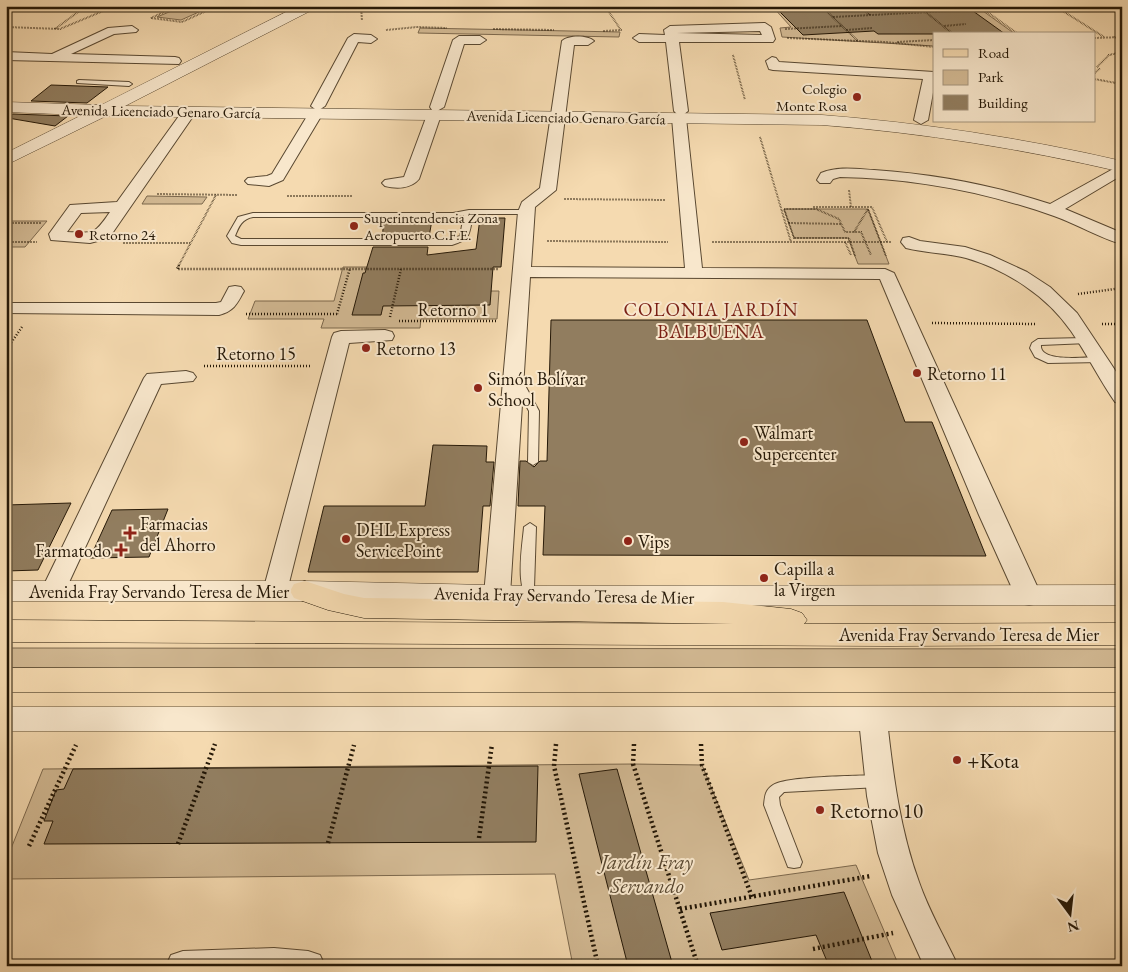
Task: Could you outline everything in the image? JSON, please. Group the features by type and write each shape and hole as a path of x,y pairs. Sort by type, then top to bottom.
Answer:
{"main road":[{"path":"305,591 339,603 364,608 723,612 888,635"},
{"name":"Avenida Fray Servando Teresa de Mier","path":"6,631 888,635 1122,634"},
{"path":"6,680 1122,680"}],"street":[{"path":"6,160 97,107 129,84 286,6"},
{"path":"97,107 118,102 309,6"},
{"path":"639,38 672,38 699,38 769,39 765,27 670,30 672,38 680,114 694,272"},
{"path":"54,58 112,30 132,30"},
{"path":"253,181 269,181 278,177 317,110 354,38 371,39"},
{"path":"390,183 404,183 411,178 459,40 480,40"},
{"path":"497,595 526,212 528,205 548,190 568,41 588,41"},
{"path":"6,56 175,62"},
{"path":"772,61 774,66 932,76 920,120"},
{"name":"Avenida Licenciado Genaro García","path":"6,100 189,112 317,110 791,116 918,127 1020,144 1122,168"},
{"name":"Avenida Licenciado Genaro García","path":"118,102 317,110"},
{"name":"Avenida Licenciado Genaro García","path":"6,107 75,110 97,107"},
{"path":"6,144 75,110"},
{"path":"121,207 78,207 57,236 98,237 103,234 189,112"},
{"name":"Avenida Licenciado Genaro García","path":"791,116 833,112 933,122"},
{"name":"Avenida Licenciado Genaro García","path":"933,122 1040,138 1122,156"},
{"path":"1052,210 1122,168"},
{"path":"825,180 826,176 837,173 908,178 968,188 1052,210 1122,239"},
{"path":"909,242 914,246 942,248 978,256 1014,272 1051,297 1075,324 1122,398"},
{"path":"521,272 878,273 889,270 908,322 1029,596"},
{"path":"6,308 212,310 225,308 235,291"},
{"path":"275,591 342,337 387,329"},
{"path":"53,590 154,378 186,377"},
{"name":"Avenida Fray Servando Teresa de Mier","path":"6,591 305,591 535,596 1122,596"},
{"path":"6,720 700,718 1119,723"},
{"path":"872,720 879,781 899,871 941,966"},
{"path":"183,966 275,964 308,966"}],"lane":[{"path":"78,82 129,84"},
{"path":"470,212 464,237 452,242 241,242 235,241 231,236 238,220 246,216 453,215 470,212 526,212"},
{"path":"1085,340 1038,342 1034,345 1041,357 1048,360 1098,360"},
{"path":"514,374 534,411 533,462"},
{"path":"530,527 526,580 528,589 535,596"},
{"path":"794,862 772,805 772,795 779,788 790,785 879,781"}],"path":[{"path":"6,10 12,6"},
{"path":"55,29 86,6"},
{"path":"6,27 60,29 115,6"},
{"path":"177,6 151,18 182,22 218,6"},
{"path":"602,31 620,30 605,6"},
{"path":"800,7 821,6 859,41"},
{"path":"860,7 899,6"},
{"path":"918,6 951,32"},
{"path":"979,6 1015,32"},
{"path":"833,17 1044,6"},
{"path":"1055,6 1095,32"},
{"path":"860,7 870,15"},
{"path":"943,26 966,24"},
{"path":"782,29 842,26"},
{"path":"371,39 381,36 384,30 417,27 453,28"},
{"path":"491,28 558,30"},
{"path":"846,30 872,28"},
{"path":"1096,33 1104,38"},
{"path":"1096,38 1122,36"},
{"path":"1114,37 1121,41"},
{"path":"784,38 885,42 933,47"},
{"path":"885,42 933,40"},
{"path":"732,52 746,106"},
{"path":"1097,67 1109,55 1122,52"},
{"path":"1096,79 1122,84"},
{"path":"759,136 791,242"},
{"path":"780,208 872,208 899,268 889,270 868,209"},
{"path":"856,256 848,238 794,238 784,209 868,209"},
{"path":"816,209 840,219 845,232 861,232 871,256"},
{"path":"854,232 868,209"},
{"path":"6,223 65,223"},
{"path":"788,223 842,224"},
{"path":"524,242 909,242"},
{"path":"342,337 330,337 350,268 501,269 521,272"},
{"path":"387,329 401,269"},
{"path":"1051,297 1122,288"},
{"path":"225,308 238,314 337,314"},
{"name":"Retorno 1","path":"387,329 518,321"},
{"path":"908,322 1075,324"},
{"name":"Retorno 15","path":"186,377 190,366 334,366"},
{"path":"700,718 702,765 752,897"},
{"path":"29,846 88,719"},
{"path":"178,844 225,719"},
{"path":"328,844 360,719"},
{"path":"479,838 496,719"},
{"path":"559,719 554,766 598,966"},
{"path":"634,719 633,764 698,966"},
{"path":"680,908 899,871"},
{"path":"813,949 922,926"}],"green space":[{"path":"772,6 831,6 844,17 929,13 920,6 976,6 1012,32 933,32 933,46 782,37 780,28 791,27"},
{"path":"181,7 210,7 181,20 157,17"},
{"path":"420,28 620,32 619,37 418,33"},
{"path":"147,196 207,197 202,204 142,204"},
{"path":"784,209 868,209 889,264 858,264 848,238 794,238"},
{"path":"6,221 47,221 25,247 6,247"},
{"path":"343,267 392,267 386,291 499,291 497,319 421,319 420,328 321,328 324,319 248,319 255,301 334,301"},
{"path":"6,648 1122,649 1122,673 6,668"},
{"name":"Jardín Fray Servando","path":"702,765 749,880 856,865 899,966 573,966 555,874 6,879 6,861 43,769"}],"building":[{"path":"774,6 856,6 861,10 966,6 1002,32 878,34 874,31 803,35"},
{"path":"51,85 108,87 87,103 31,101"},
{"path":"13,114 68,116 55,126 8,118"},
{"path":"480,218 505,218 501,267 493,267 490,305 383,306 381,315 352,315 363,273 365,273 373,247 428,247 427,255 476,249"},
{"path":"392,219 432,220 429,237 382,237 384,222"},
{"name":"Walmart Supercenter","path":"551,320 867,320 905,422 932,422 986,556 543,555 545,506 518,506 520,461 526,461 534,467 540,461 547,461"},
{"path":"433,445 487,446 486,462 494,462 490,506 483,506 478,572 308,572 324,506 425,506"},
{"path":"71,503 38,570 6,571 6,505"},
{"name":"Farmacias del Ahorro","path":"168,509 149,557 90,558 112,510"},
{"path":"538,766 536,842 44,844 53,821 44,821 56,790 64,789 73,769"},
{"path":"617,769 673,966 628,966 579,774"},
{"path":"844,892 874,966 829,966 816,935 722,950 710,913"}],"place":[{"name":"Colegio Monte Rosa","path":"857,97"},
{"name":"Superintendencia Zona Aeropuerto C.F.E.","path":"354,226"},
{"name":"Retorno 24","path":"79,234"},
{"name":"Retorno 13","path":"366,348"},
{"name":"Retorno 11","path":"917,373"},
{"name":"Simón Bolívar School","path":"478,388"},
{"name":"Walmart Supercenter","path":"744,442"},
{"name":"Farmacias del Ahorro","path":"130,533"},
{"name":"DHL Express ServicePoint","path":"346,539"},
{"name":"Vips","path":"628,541"},
{"name":"Farmatodo","path":"121,550"},
{"name":"Capilla a la Virgen","path":"764,578"},
{"name":"+Kota","path":"957,760"},
{"name":"Retorno 10","path":"820,810"}],"district":[{"name":"COLONIA JARDÍN BALBUENA","path":"711,320"}]}
